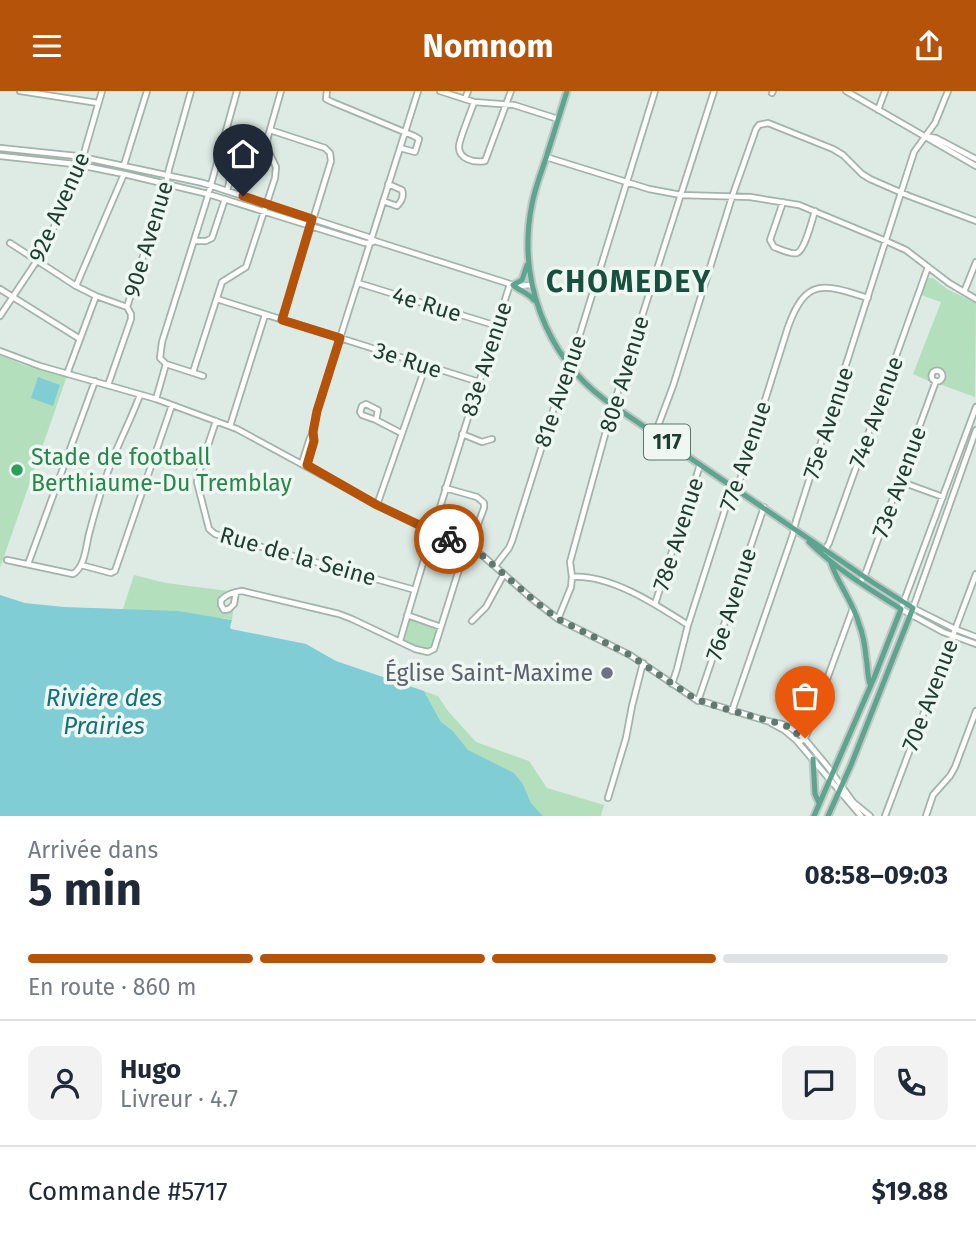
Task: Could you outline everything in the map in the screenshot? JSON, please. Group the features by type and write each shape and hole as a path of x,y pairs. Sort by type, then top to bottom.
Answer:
{"main road":[{"name":"117","path":"567,91 530,212 528,258 536,303 548,333 569,365 590,388 613,406 764,507 862,580 913,608"},
{"path":"511,285 523,279 528,258"},
{"path":"511,285 528,294 536,303"},
{"name":"117","path":"824,552 831,563"},
{"path":"814,816 901,609 862,580 831,563"},
{"path":"831,563 860,625 870,684"},
{"path":"828,816 913,608"},
{"path":"813,759 819,803"}],"street":[{"path":"20,91 98,103"},
{"name":"92e Avenue","path":"0,316 44,250 80,167 102,91"},
{"path":"124,165 147,91"},
{"name":"90e Avenue","path":"108,385 131,319 127,307 166,184 191,91"},
{"path":"203,376 166,364 160,358 162,342 237,91"},
{"path":"193,372 222,282 246,267 275,178 276,167 267,141 281,91"},
{"path":"327,91 326,99 419,139 415,152 400,148"},
{"path":"304,464 314,441 317,411 418,91"},
{"path":"440,91 474,102 506,104 558,118"},
{"path":"465,99 468,91"},
{"path":"474,102 459,146 464,158 479,162 485,161 511,91"},
{"name":"81e Avenue","path":"495,566 512,541 562,381 579,338 655,91"},
{"name":"80e Avenue","path":"558,619 571,587 570,562 613,406 715,91"},
{"path":"846,91 976,166"},
{"path":"878,110 885,91"},
{"name":"75e Avenue","path":"732,711 797,531 796,521 914,152 935,123 948,91"},
{"path":"655,435 732,197 759,125 768,123 833,149 870,179 976,221"},
{"path":"270,130 325,148 330,153 331,161 282,320"},
{"path":"926,136 936,138 976,159"},
{"path":"0,148 124,165 210,185 365,243 372,241 511,285 532,285"},
{"path":"0,156 124,174 312,222"},
{"path":"219,157 226,163 229,172 227,191"},
{"path":"546,157 649,189 681,195 759,198 799,205 906,250 949,283 976,297"},
{"path":"76,286 124,174"},
{"path":"383,201 397,206 403,194 402,190 388,184"},
{"path":"194,241 206,241 212,237 225,199"},
{"path":"783,202 770,240 774,247 793,254 803,247 815,211"},
{"path":"10,243 76,286 127,307"},
{"path":"964,292 976,262"},
{"name":"74e Avenue","path":"824,552 928,267"},
{"name":"4e Rue","path":"358,283 497,326"},
{"name":"83e Avenue","path":"400,641 431,532 511,285"},
{"name":"77e Avenue","path":"672,684 730,494 740,480 793,312 800,299 819,288 846,291 868,298"},
{"path":"0,289 80,339"},
{"path":"67,374 96,296"},
{"name":"3e Rue","path":"217,299 479,382"},
{"path":"230,426 265,315"},
{"path":"0,351 40,366 156,399 230,426 377,505 483,556 558,619 643,663 698,701 785,725 804,739 832,772 860,816"},
{"path":"156,399 166,364"},
{"path":"377,505 426,366"},
{"path":"28,565 95,381"},
{"name":"73e Avenue","path":"862,580 936,381"},
{"path":"6,560 73,574 77,572 116,453 140,395"},
{"path":"81,565 111,573 115,571 172,405"},
{"path":"976,407 901,609 954,632 976,636"},
{"path":"376,420 401,433"},
{"name":"Rue de la Seine","path":"216,421 197,482 212,532 415,590"},
{"path":"976,431 913,608 976,644"},
{"name":"83e Avenue","path":"462,435 482,442 492,439"},
{"name":"78e Avenue","path":"655,604 700,465"},
{"path":"899,481 943,497"},
{"path":"236,592 242,591 339,614 415,649 428,652 434,649 484,508 484,503 477,497 445,488"},
{"name":"76e Avenue","path":"698,701 764,507"},
{"path":"472,621 486,607 503,574"},
{"name":"70e Avenue","path":"885,816 976,575"},
{"path":"572,577 597,580 633,593 688,625"},
{"path":"799,742 804,739 853,607"},
{"path":"407,615 441,627"},
{"path":"847,627 860,625"},
{"path":"608,798 626,738 643,663"},
{"path":"926,816 933,796 955,767 976,711"},
{"path":"767,721 799,742 830,779 870,816"}],"green space":[{"path":"927,278 933,278 947,289 976,303 975,397 939,384 944,382 945,378 940,369 930,371 931,382 913,374 941,302 921,295"},
{"path":"0,355 24,365 67,376 0,568"},
{"path":"134,575 166,583 236,592 221,600 225,610 234,604 232,620 123,609"},
{"path":"407,615 441,627 434,649 428,652 400,641"},
{"path":"424,691 438,696 476,742 529,761 547,788 604,805 601,816 543,816 531,803 523,784 514,774 467,750 452,730 441,722"}],"water":[{"path":"38,377 60,385 53,406 31,398"},
{"name":"Rivière des Prairies","path":"0,595 25,603 178,611 232,620 231,629 306,644 336,661 424,691 441,722 452,730 468,750 514,773 523,784 531,803 543,816 0,816"}],"way so far":[{"path":"449,539 483,556 558,619 630,655 695,699 785,725 805,738"}],"place":[{"name":"Stade de football Berthiaume-Du Tremblay","path":"17,470"},
{"name":"Église Saint-Maxime","path":"607,673"}],"district":[{"name":"CHOMEDEY","path":"629,282"}],"route":[{"path":"243,196 312,219 282,320 340,338 317,411 314,441 307,465 377,505 449,539"}]}
